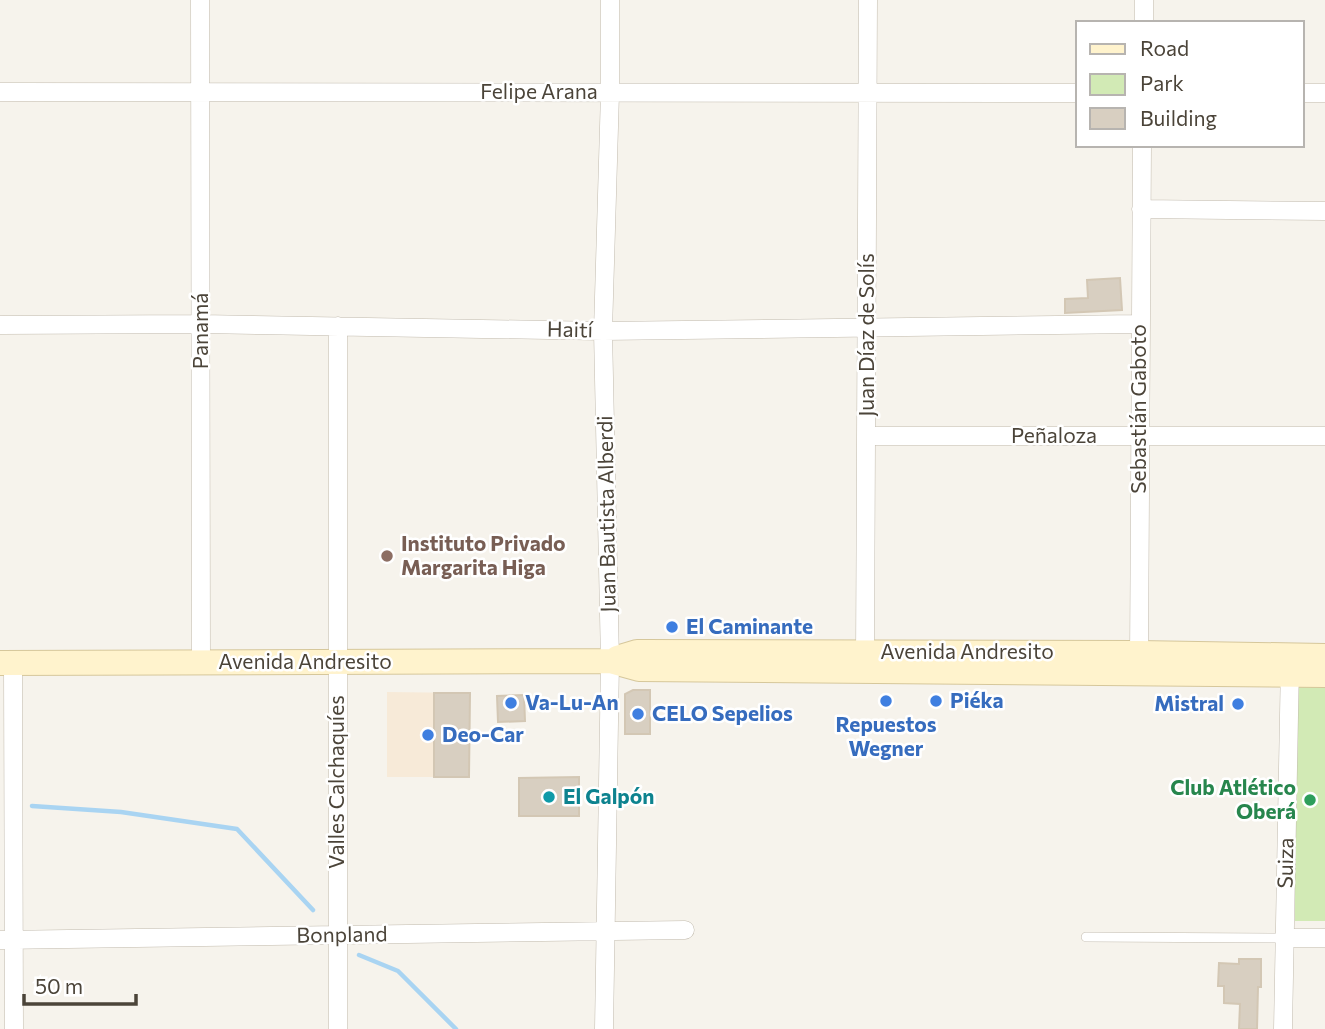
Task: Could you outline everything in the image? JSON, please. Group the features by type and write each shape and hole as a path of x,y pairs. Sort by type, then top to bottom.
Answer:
{"main road":[{"name":"Avenida Andresito","path":"6,663 610,661 637,652 865,661 1290,666 1325,675"},
{"name":"Avenida Andresito","path":"1290,666 1325,656"}],"street":[{"name":"Panamá","path":"200,0 201,663"},
{"name":"Juan Bautista Alberdi","path":"604,1029 610,661 603,331 610,0"},
{"name":"Juan Díaz de Solís","path":"865,661 868,0"},
{"path":"1144,0 1144,21"},
{"name":"Felipe Arana","path":"0,92 1076,93"},
{"path":"1304,93 1325,93"},
{"name":"Sebastián Gaboto","path":"1139,663 1142,147"},
{"path":"1141,209 1325,211"},
{"name":"Haití","path":"0,325 201,324 603,331 1139,324"},
{"name":"Valles Calchaquíes","path":"338,326 338,1029"},
{"name":"Peñaloza","path":"867,436 1325,436"},
{"path":"6,663 8,940 14,1029"},
{"name":"Suiza","path":"1283,1029 1290,666"},
{"name":"Bonpland","path":"8,940 685,930"},
{"path":"1284,938 1325,938"}],"lane":[{"path":"1086,937 1284,938"}],"shaded area":[{"name":"Deo-Car","path":"387,692 470,693 469,777 387,777"}],"green space":[{"name":"Club Atlético Oberá","path":"1295,679 1325,679 1325,921 1295,921"}],"building":[{"path":"1120,278 1122,310 1065,313 1065,299 1088,298 1087,280"},
{"name":"CELO Sepelios","path":"633,690 650,690 650,734 625,734 625,694"},
{"path":"434,693 470,693 469,777 434,777"},
{"path":"524,695 525,721 498,722 497,696"},
{"name":"El Galpón","path":"579,777 579,816 519,816 519,778"},
{"path":"1239,959 1261,959 1257,1029 1239,1029 1240,1004 1224,1003 1224,986 1218,986 1219,963 1239,964"}],"waterway":[{"path":"32,806 121,812 237,829 313,910"},
{"path":"359,955 398,971 456,1029"}],"place":[{"name":"Instituto Privado Margarita Higa","path":"387,556"},
{"name":"El Caminante","path":"672,627"},
{"name":"Repuestos Wegner","path":"886,701"},
{"name":"Piéka","path":"936,701"},
{"name":"Va-Lu-An","path":"511,703"},
{"name":"Mistral","path":"1238,704"},
{"name":"CELO Sepelios","path":"638,714"},
{"name":"Deo-Car","path":"428,735"},
{"name":"El Galpón","path":"549,797"},
{"name":"Club Atlético Oberá","path":"1310,800"}]}
